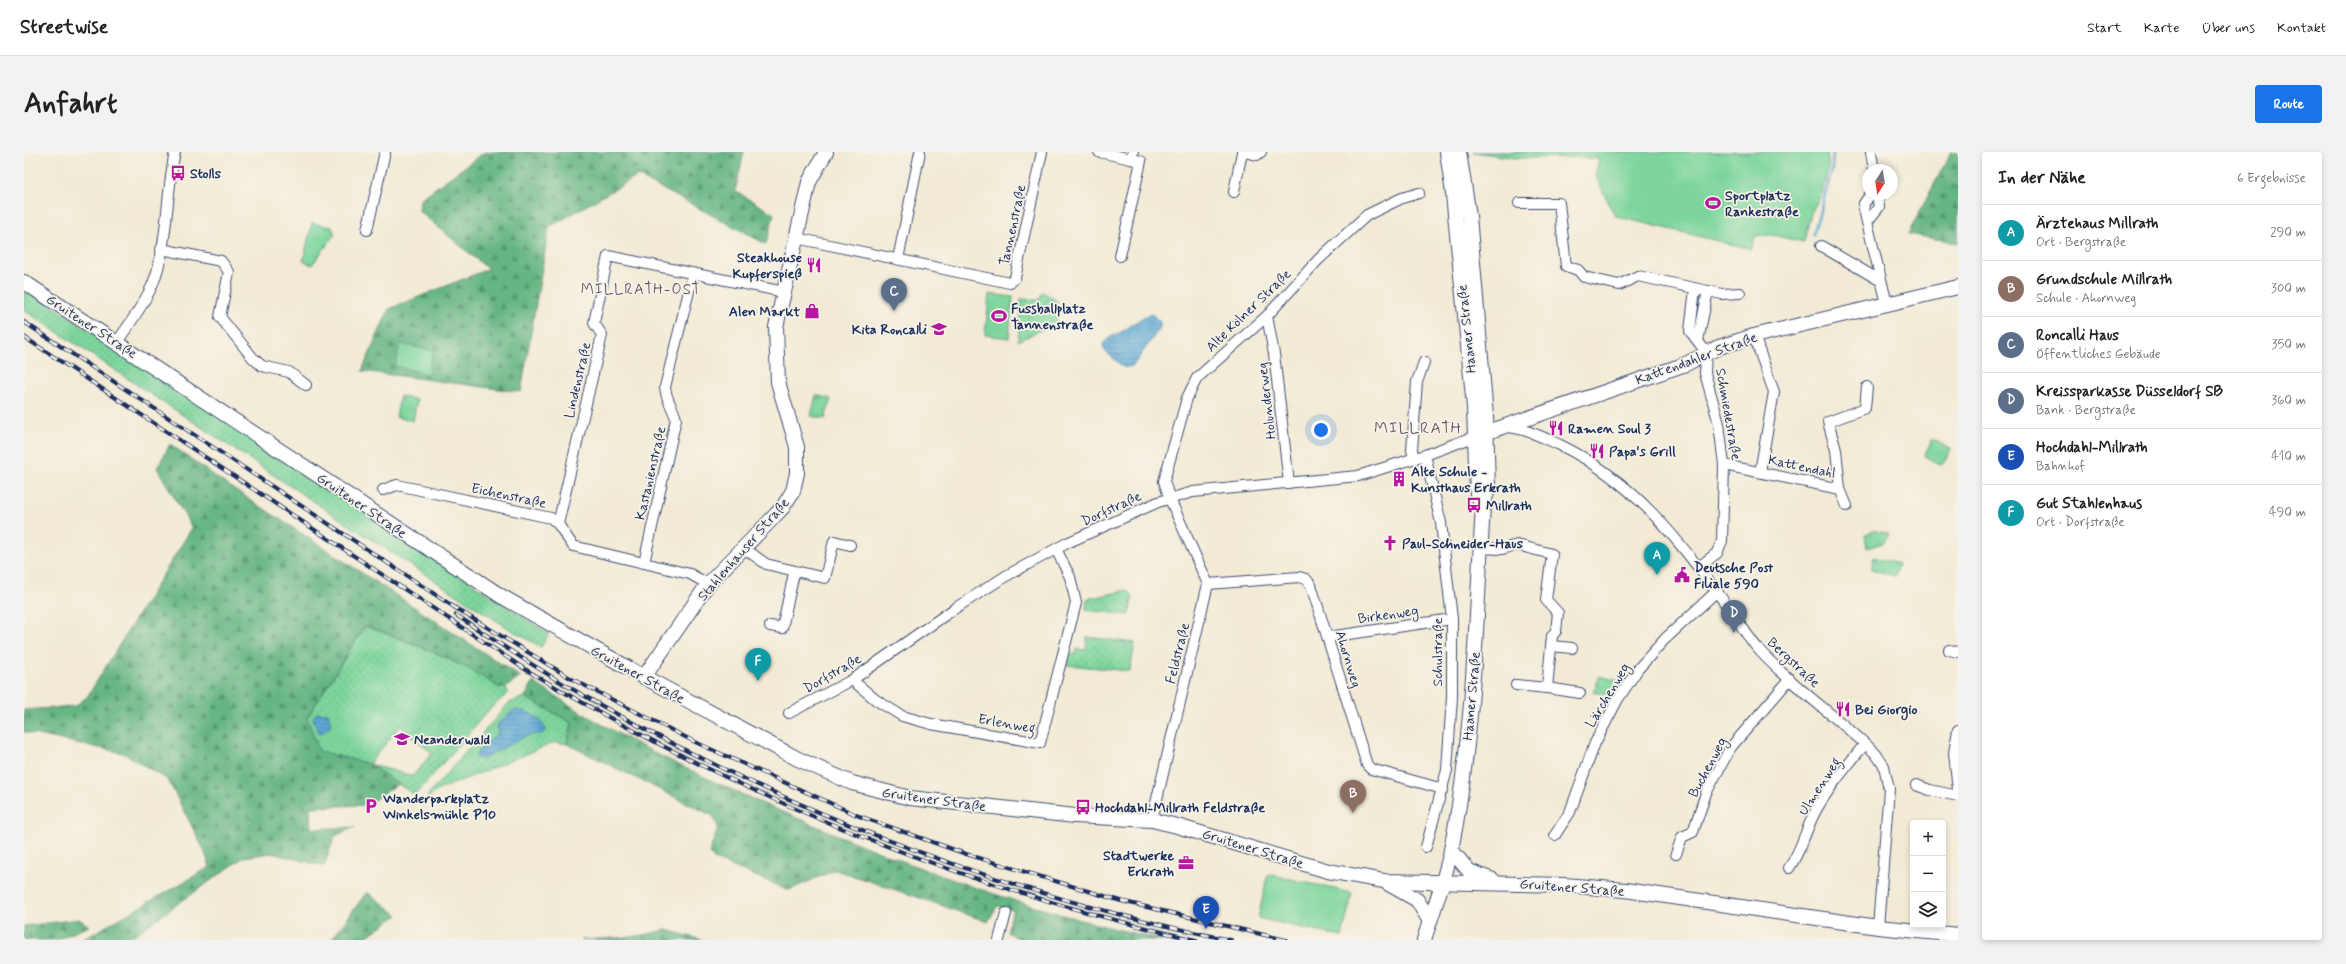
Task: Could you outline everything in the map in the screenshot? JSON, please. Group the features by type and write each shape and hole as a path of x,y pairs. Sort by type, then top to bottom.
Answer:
{"main road":[{"name":"Stahlenhauser Straße","path":"644,677 708,584 782,507 793,491 797,473 797,447 778,382 775,351 776,327 809,182 826,152"},
{"name":"Haaner Straße","path":"1424,940 1451,850 1471,708 1483,506 1488,489 1474,411 1456,223 1446,152"},
{"name":"Haaner Straße","path":"1459,152 1469,216 1486,416 1479,435"},
{"name":"Gruitener Straße","path":"24,282 488,588 644,677 798,759 852,783 876,791 910,798 997,808 1152,820 1178,826 1328,871 1384,881 1441,884 1499,883 1625,890 1878,927 1958,935"},
{"name":"Kattendahler Straße","path":"1479,435 1530,416 1686,364 1702,346 1754,336 1958,287"},
{"path":"1451,850 1469,871 1499,883"},
{"path":"1384,881 1417,900 1430,921"}],"street":[{"path":"117,342 152,287 161,249 175,152"},
{"path":"367,230 385,152"},
{"path":"898,259 920,152"},
{"name":"Tannenstraße","path":"796,238 1010,283 1015,278 1042,152"},
{"path":"1099,152 1132,156 1140,161 1120,256"},
{"path":"1234,192 1243,152 1257,155 1261,152"},
{"path":"1871,152 1873,164"},
{"name":"Alte Kölner Straße","path":"1169,498 1164,481 1187,398 1196,378 1267,316 1318,260 1367,215 1402,198 1419,193"},
{"path":"1878,200 1879,207 1867,222 1887,304"},
{"path":"1519,203 1559,203 1566,266 1578,270 1584,277 1619,285 1638,276 1722,294 1740,293"},
{"path":"1821,246 1881,281"},
{"path":"161,249 221,261 229,272 220,317 262,366 289,372 306,384"},
{"name":"Lindenstraße","path":"558,524 602,335 594,323 608,256 693,275 784,292"},
{"name":"Kastanienstraße","path":"644,563 676,419 673,409 666,399 665,387 693,275"},
{"path":"1695,289 1690,331 1702,346"},
{"name":"Schmiedestraße","path":"1700,567 1717,553 1721,547 1724,465 1719,424 1705,373 1702,346 1708,291"},
{"name":"Holunderweg","path":"1267,316 1274,354 1289,483"},
{"path":"1754,336 1774,392 1760,472"},
{"path":"1414,459 1412,450 1417,382 1424,362"},
{"name":"Kattendahl","path":"1724,465 1840,489 1836,450 1828,422 1865,408 1867,387"},
{"path":"1530,416 1537,435"},
{"name":"Bergstraße","path":"1498,427 1515,428 1537,435 1598,466 1624,486 1667,527 1700,567 1759,651 1865,744 1884,766 1889,789 1878,927"},
{"name":"Dorfstraße","path":"789,713 852,680 954,609 1006,576 1056,549 1169,498 1193,492 1358,476 1425,456 1479,435"},
{"name":"Schulstraße","path":"1425,456 1441,523 1452,619 1452,697 1447,770 1426,847"},
{"name":"Eichenstraße","path":"383,490 397,485 551,518 558,524 573,546 690,574 708,584"},
{"path":"1840,489 1847,506"},
{"path":"1169,498 1208,584"},
{"path":"744,548 766,564 794,573 825,578 834,541 850,545"},
{"path":"1480,548 1502,549 1517,546 1552,554 1546,600 1558,613 1556,631 1552,636 1547,688"},
{"name":"Erlenweg","path":"852,680 876,700 902,716 931,724 1040,743 1076,602 1070,577 1056,549"},
{"path":"770,626 782,628 794,573"},
{"name":"Ahornweg","path":"1208,584 1299,577 1306,579 1311,585 1328,637 1367,766 1371,769 1443,789"},
{"name":"Feldstraße","path":"1152,820 1208,584"},
{"name":"Lärchenweg","path":"1555,836 1570,812 1595,743 1618,699 1638,669 1665,639 1717,591"},
{"name":"Birkenweg","path":"1328,637 1452,619"},
{"path":"1551,646 1572,648"},
{"name":"Buchenweg","path":"1676,854 1682,837 1693,832 1706,793 1731,747 1790,679"},
{"path":"1516,684 1580,693"},
{"path":"1958,730 1954,753 1958,790"},
{"name":"Ulmenweg","path":"1790,868 1798,857 1814,814 1835,781 1865,744"},
{"path":"1916,785 1930,790 1958,796"},
{"path":"999,940 1006,913"}],"green space":[{"path":"485,152 744,152 735,191 774,214 766,244 638,176 549,227 521,392 362,371 389,309 488,269 419,211 420,199"},
{"name":"Sportplatz Rankestraße","path":"1473,152 1827,152 1829,168 1822,193 1811,213 1804,242 1772,235 1755,236 1751,249 1615,216 1595,175 1599,159 1579,157 1516,158"},
{"path":"1951,152 1958,152 1958,243 1908,234"},
{"path":"312,223 332,227 335,234 312,265 303,261"},
{"path":"24,287 549,634 541,647 511,630 355,529 24,310"},
{"path":"1043,292 1057,301 1056,323 1018,341 1021,299 1039,300"},
{"name":"Fussballplatz Tannenstraße","path":"989,294 1013,297 1009,338 985,335"},
{"path":"400,344 433,351 428,374 395,366"},
{"path":"816,395 831,399 825,419 811,416"},
{"path":"400,396 417,400 413,421 396,417"},
{"path":"1932,439 1951,449 1942,465 1924,456"},
{"path":"170,444 220,480 521,677 506,687 500,688 468,669 434,652 365,626 307,718 319,751 369,764 398,784 366,805 310,807 311,829 355,827 335,836 324,866 271,853 244,857 127,940 82,940 210,867 204,850 168,780 123,753 24,732 24,710 75,706 87,697 192,528 157,468"},
{"path":"1873,530 1889,534 1883,543 1867,548 1865,535"},
{"path":"1874,557 1898,564 1895,576 1871,569"},
{"path":"1127,590 1133,596 1129,615 1086,610 1087,599"},
{"path":"365,626 434,652 484,677 500,688 506,687 508,693 487,712 418,792 413,794 369,764 319,751 307,718","holes":["400,726 432,753 413,776 369,764"]},
{"path":"1087,637 1135,643 1130,671 1067,665 1069,654 1075,655 1077,649 1086,650"},
{"path":"1600,676 1619,681 1609,695 1593,692"},
{"path":"533,682 594,720 686,768 770,807 869,848 994,894 1079,919 1165,940 1021,940 1007,932 1013,910 997,906 988,922 835,870 789,890 714,859 709,853 718,827 713,816 567,744 572,723 525,697"},
{"path":"525,697 572,723 567,744 556,742 438,790 429,797 427,796 509,703"},
{"path":"1268,874 1352,893 1342,937 1258,918"},
{"path":"367,892 398,915 361,940 331,940"},
{"path":"79,919 89,926 57,940 24,940 24,926"},
{"path":"667,930 703,940 581,940 631,937"}],"water":[{"path":"1151,313 1160,322 1160,328 1133,366 1124,368 1104,350 1103,344 1109,338 1125,330"},
{"path":"514,710 533,715 541,722 546,731 540,734 528,735 482,759 476,757 478,751 498,734 497,725"},
{"path":"317,713 328,713 331,725 321,734 318,733 313,718"}],"waterway":[{"path":"1813,235 1832,170 1833,152"}],"railway":[{"path":"24,322 457,609 572,679 695,742 859,816 966,854 1121,901 1286,940"},
{"path":"24,337 523,668 602,714 683,756 765,795 849,831 934,863 1020,892 1107,918 1196,940"},
{"path":"456,615 567,686 645,729 806,807 973,871 1058,898 1144,921 1231,940"}],"place":[{"name":"Stolls","path":"178,173"},
{"name":"Sportplatz Rankestraße","path":"1713,203"},
{"name":"Steakhouse Kupferspieß","path":"814,265"},
{"name":"Alen Markt","path":"812,311"},
{"name":"Roncalli Haus","path":"894,311"},
{"name":"Fussballplatz Tannenstraße","path":"999,316"},
{"name":"Kita Roncalli","path":"939,329"},
{"name":"Ramen Soul 3","path":"1556,428"},
{"name":"Papa's Grill","path":"1597,451"},
{"name":"Alte Schule - Kunsthaus Erkrath","path":"1399,479"},
{"name":"Millrath","path":"1474,505"},
{"name":"Paul-Schneider-Haus","path":"1390,543"},
{"name":"Ärztehaus Millrath","path":"1657,575"},
{"name":"Deutsche Post Filiale 590","path":"1682,575"},
{"name":"Kreissparkasse Düsseldorf SB","path":"1734,633"},
{"name":"Gut Stahlenhaus","path":"758,681"},
{"name":"Bei Giorgio","path":"1843,709"},
{"name":"Neanderwald","path":"402,739"},
{"name":"Wanderparkplatz Winkelsmühle P10","path":"371,806"},
{"name":"Hochdahl-Millrath Feldstraße","path":"1083,807"},
{"name":"Grundschule Millrath","path":"1353,813"},
{"name":"Stadtwerke Erkrath","path":"1186,863"},
{"name":"Hochdahl-Millrath","path":"1206,929"}],"district":[{"name":"MILLRATH-OST","path":"641,289"},
{"name":"MILLRATH","path":"1418,427"}]}
